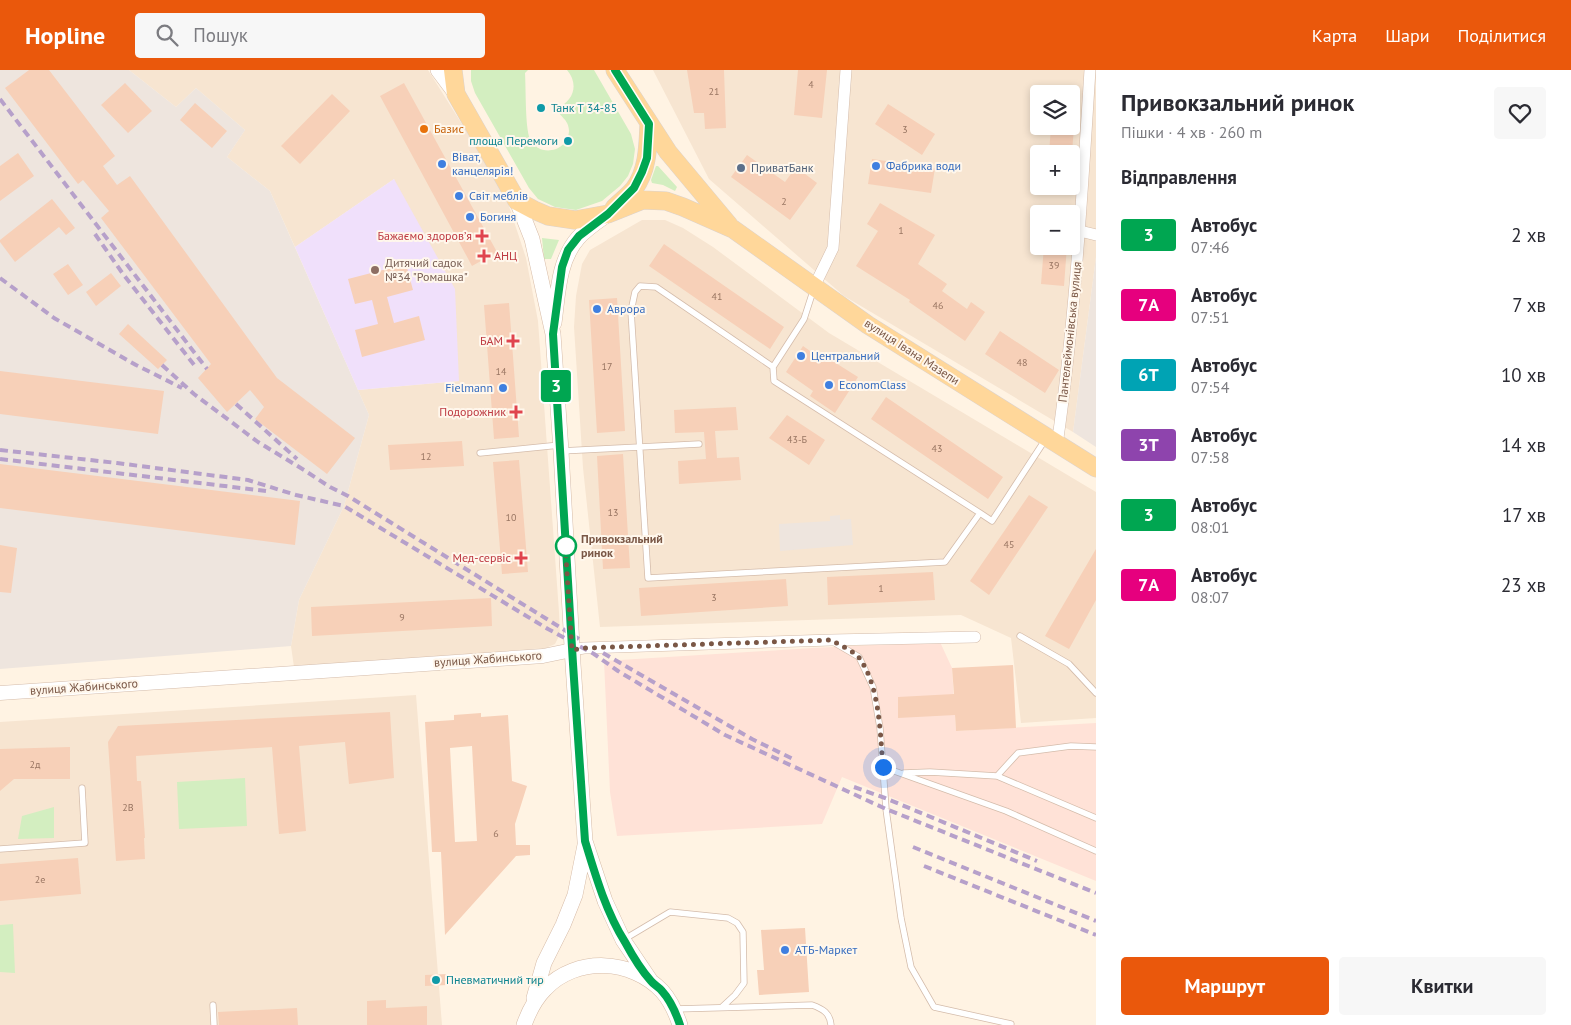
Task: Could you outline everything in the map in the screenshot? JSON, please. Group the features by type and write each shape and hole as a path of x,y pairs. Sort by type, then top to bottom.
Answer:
{"main road":[{"path":"438,70 456,94 517,201 532,240 553,334 585,841 575,895 563,926 544,964 524,1025"},
{"path":"453,70 456,94"},
{"path":"553,334 562,267 568,250 579,236 608,214 634,188 647,158 649,124 615,70"},
{"name":"вулиця Івана Мазепи","path":"649,124 668,152 733,229"},
{"name":"вулиця Івана Мазепи","path":"608,214 643,200 666,202 683,207 733,229 868,325 1096,468"},
{"path":"517,201 548,216 560,219 575,220 608,214"},
{"path":"585,841 605,901 623,940 650,980 663,992 675,1009 680,1025"},
{"path":"531,1006 545,988 564,974 585,967 608,965 630,970 650,980"}],"street":[{"path":"814,287 833,248 846,70"},
{"name":"Пантелеймонівська вулиця","path":"1080,232 1090,70"},
{"path":"1080,232 1096,235"},
{"name":"Пантелеймонівська вулиця","path":"1052,442 1064,398 1078,255"},
{"name":"вулиця Жабинського","path":"0,693 543,656 584,648 975,637"}],"lane":[{"path":"773,367 656,287 640,286 635,292 631,311 648,578 945,562 980,512"},
{"path":"814,287 804,319 773,367 774,381 980,512 992,522 1052,442"},
{"path":"480,453 561,448 699,444"},
{"path":"1020,636 1069,664 1096,693"},
{"path":"831,640 860,657 873,687 880,728 886,808 901,918 911,967 934,1007 1011,1024"},
{"path":"997,776 1018,753 1071,746 1096,747"},
{"path":"883,767 1006,811 1096,851"},
{"path":"902,774 930,772 997,776 1096,818"},
{"path":"0,849 86,844 82,788"},
{"path":"623,940 670,912 728,918 737,923 743,932 744,983 722,1007"},
{"path":"213,1005 214,1025"},
{"path":"675,1009 812,1005 824,1010 831,1018 831,1025"}],"shaded area":[{"path":"0,70 129,70 176,107 196,88 245,130 227,157 270,191 369,415 344,506 299,600 291,646 0,669"},
{"path":"129,70 428,70 504,191 526,258 538,321 559,612 560,634 555,644 546,648 294,667 291,646 299,600 344,506 369,415 358,390 459,381 394,179 295,247 270,191 227,157 245,130 196,88 176,107"},
{"path":"653,70 1096,70 1096,257 1073,432 844,296 709,179"},
{"name":"Дитячий садок №34 \"Ромашка\"","path":"394,179 455,289 459,381 358,390 295,247"},
{"path":"642,220 665,220 683,228 713,247 829,333 1096,492 1096,718 1021,723 1011,638 961,615 600,627 583,468 574,327 576,296 582,264 590,250"},
{"path":"1096,257 1096,447 1073,432"},
{"path":"840,515 840,520 851,519 853,545 780,551 779,524 830,521 830,516"},
{"path":"940,642 952,668 956,731 1096,723 1096,881 842,777 822,824 617,836 610,792 604,661"},
{"path":"416,695 442,1025 0,1025 0,722"}],"green space":[{"name":"площа Перемоги","path":"471,70 528,70 525,73 528,134 534,145 540,149 552,150 564,144 569,131 566,121 557,108 571,97 573,92 573,81 567,70 594,70 631,134 635,149 633,164 628,176 620,186 602,201 576,210 555,207 538,199 529,188 475,93 471,81"},
{"path":"656,166 677,187 675,191 663,185 652,183 651,180"},
{"path":"542,238 559,240 551,259 544,259"},
{"path":"245,778 247,826 179,829 177,782"},
{"path":"54,807 54,838 18,839 22,816"},
{"path":"13,924 15,973 0,972 0,925"}],"building":[{"path":"29,70 49,70 115,156 103,166 117,185 130,176 277,378 355,438 327,474 255,419 264,407 250,390 227,412 198,378 211,364 101,218 109,211 83,180 78,184 5,88"},
{"path":"687,70 724,70 726,128 705,129 704,113 694,113"},
{"path":"798,70 827,70 822,118 794,115"},
{"path":"125,83 152,111 128,133 101,105"},
{"path":"404,83 497,252 472,266 380,96"},
{"path":"332,94 350,111 300,164 281,146"},
{"path":"195,103 227,131 212,148 180,120"},
{"path":"888,104 935,134 922,155 875,124"},
{"path":"1050,135 1073,135 1073,145 1050,145"},
{"path":"18,153 34,176 0,201 0,166"},
{"path":"747,155 785,182 796,167 817,183 790,220 731,177"},
{"path":"872,159 935,168 931,193 868,184"},
{"path":"52,199 75,228 66,235 59,227 15,262 0,240"},
{"path":"880,203 935,235 918,264 947,284 942,291 967,309 971,302 985,312 965,341 909,302 910,300 856,266 878,231 867,224"},
{"path":"664,244 784,327 770,349 649,266"},
{"path":"1043,255 1066,255 1064,286 1041,284"},
{"path":"68,264 83,285 68,295 53,274"},
{"path":"406,264 413,290 387,297 394,323 419,316 425,340 362,357 355,330 378,324 372,300 355,304 348,279"},
{"path":"111,273 121,286 96,306 86,292"},
{"path":"617,298 625,431 597,433 589,300"},
{"path":"509,303 519,437 494,439 484,305"},
{"path":"128,324 167,360 158,369 119,334"},
{"path":"1000,331 1059,370 1045,393 985,354"},
{"name":"EconomClass","path":"803,346 813,353 815,350 858,377 835,413 810,396 813,391 786,372"},
{"path":"0,371 164,391 158,434 0,414"},
{"path":"886,397 1003,477 988,499 871,419"},
{"path":"736,407 738,430 715,431 717,458 739,457 741,480 679,484 678,461 706,459 704,432 675,433 674,410"},
{"path":"787,415 825,440 809,465 769,438"},
{"path":"462,441 464,466 390,470 388,445"},
{"path":"623,454 630,568 603,569 597,456"},
{"path":"519,460 528,572 502,574 493,462"},
{"path":"0,464 300,501 295,545 0,508"},
{"path":"1029,495 1048,507 989,595 970,581"},
{"path":"0,545 17,548 11,593 0,592"},
{"path":"1096,549 1096,600 1069,649 1045,636"},
{"path":"933,572 935,600 828,605 827,577"},
{"path":"786,579 788,606 641,616 639,588"},
{"path":"491,598 492,626 312,636 311,607"},
{"path":"1013,665 1016,728 956,731 955,715 898,718 898,697 954,694 952,668"},
{"path":"390,712 394,778 349,784 345,742 299,746 306,831 279,834 272,747 136,756 137,781 141,781 145,859 116,861 108,742 118,726"},
{"path":"481,713 481,717 508,715 512,781 527,786 515,824 516,845 530,845 530,855 516,856 445,935 441,852 432,852 425,722 454,720 454,715","holes":["472,746 477,841 455,842 450,748"]},
{"path":"70,747 70,779 14,779 0,791 0,749"},
{"path":"78,858 81,894 0,901 0,864"},
{"name":"АТБ-Маркет","path":"805,928 809,992 759,995 757,970 764,970 761,930"},
{"name":"Пневматичний тир","path":"448,974 448,985 425,986 425,975"},
{"path":"386,1000 386,1008 427,1006 427,1025 367,1025 367,1001"},
{"path":"297,1008 298,1025 219,1025 218,1012"}],"railway":[{"path":"0,99 207,369"},
{"path":"95,234 123,274 195,366"},
{"path":"0,278 54,318 136,365 182,388"},
{"path":"162,365 194,394 258,442 579,639"},
{"path":"236,404 297,459"},
{"path":"0,450 248,480 296,495 344,506 548,629 594,654 618,671 725,735 886,809 1096,893"},
{"path":"0,459 266,491"},
{"path":"603,653 752,739 795,760"},
{"path":"854,787 1037,861"},
{"path":"913,847 1096,921"},
{"path":"924,866 1096,935"}],"bus line":[{"name":"3","path":"615,70 649,124 647,158 634,188 608,214 579,236 568,250 562,267 553,334 572,650 585,841 605,901 623,940 650,980 663,992 675,1009 680,1025"}],"place":[{"name":"Танк Т 34-85","path":"541,108"},
{"name":"Базис","path":"424,129"},
{"name":"площа Перемоги","path":"568,141"},
{"name":"Віват, канцелярія!","path":"442,164"},
{"name":"Фабрика води","path":"876,166"},
{"name":"ПриватБанк","path":"741,168"},
{"name":"Світ меблів","path":"459,196"},
{"name":"Богиня","path":"470,217"},
{"name":"Бажаємо здоровʼя","path":"482,236"},
{"name":"АНЦ","path":"484,256"},
{"name":"Дитячий садок №34 \"Ромашка\"","path":"375,270"},
{"name":"Аврора","path":"597,309"},
{"name":"БАМ","path":"513,341"},
{"name":"Центральний","path":"801,356"},
{"name":"EconomClass","path":"829,385"},
{"name":"Fielmann","path":"503,388"},
{"name":"Подорожник","path":"516,412"},
{"name":"Привокзальний ринок","path":"566,546"},
{"name":"Мед-сервіс","path":"521,558"},
{"name":"АТБ-Маркет","path":"785,950"},
{"name":"Пневматичний тир","path":"436,980"}],"route":[{"path":"566,546 565,542 572,650 584,648 831,640 860,657 873,687 880,728 883,767"}]}
